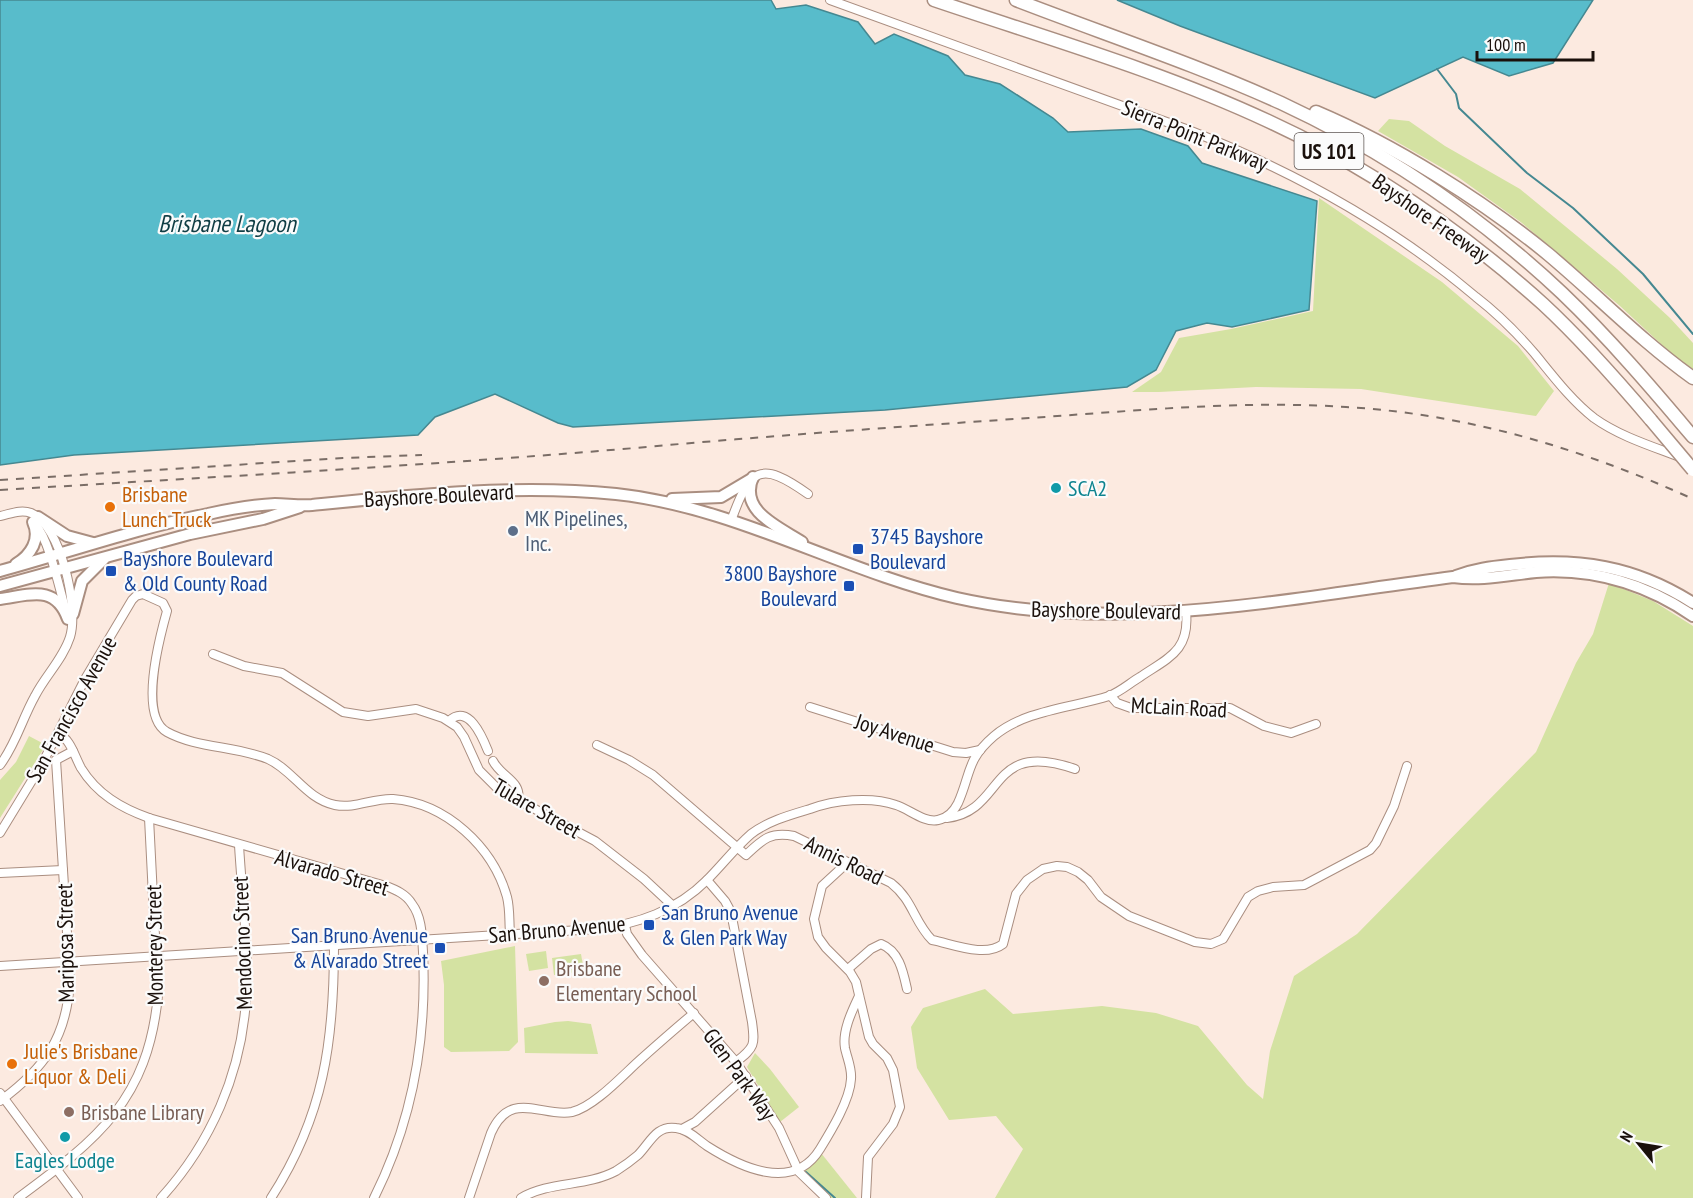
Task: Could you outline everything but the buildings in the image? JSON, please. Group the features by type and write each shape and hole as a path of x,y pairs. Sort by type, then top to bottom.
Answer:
{"highway":[{"name":"Bayshore Freeway","path":"934,0 1204,94 1297,135 1355,166 1441,222 1520,284 1584,345 1693,470"},
{"name":"Bayshore Freeway","path":"1016,0 1252,90 1372,151 1484,227 1536,270 1586,316 1693,437"},
{"path":"1252,90 1294,103 1369,136 1463,193 1547,253 1637,335 1693,378"}],"main road":[{"path":"651,499 721,497 753,477"},
{"path":"753,477 750,483 749,498 756,511 820,553"},
{"name":"Bayshore Boulevard","path":"4,569 211,513 260,505 306,506 373,499 520,490 585,492 651,499 731,520 916,587 1012,608 1094,615 1186,612 1453,577 1477,569 1559,561 1584,562 1632,573 1693,603"},
{"name":"Bayshore Boulevard","path":"0,586 190,534 306,506"},
{"path":"35,519 67,536 94,543"},
{"path":"4,569 22,560 31,551 36,532 35,519"},
{"path":"70,617 82,580 106,557"},
{"name":"Bayshore Boulevard","path":"1453,577 1478,579 1553,572 1596,575 1645,589 1693,616"},
{"path":"0,599 38,594 51,596 70,617"}],"street":[{"name":"Sierra Point Parkway","path":"830,0 1224,143 1291,174 1391,233 1459,282 1510,326 1572,398 1598,421 1621,433 1693,462"},
{"path":"731,520 744,488 753,477 760,474 775,474 808,494"},
{"path":"0,516 13,513 35,519 55,556 70,617 70,636 63,652 34,696 17,737 0,765"},
{"name":"San Francisco Avenue","path":"0,833 46,755 85,679 132,600 139,594 145,594 167,608 153,669 155,717 162,728 209,745 245,751 271,761 314,796 327,803 347,806 394,799 420,804 442,814 471,836 484,850 507,896 510,933"},
{"path":"945,818 955,809 961,797 969,765 995,735 1017,722 1110,695 1162,664 1174,652 1186,633 1186,612"},
{"path":"213,654 244,666 282,673 343,712 368,716 416,709 449,721 459,715 466,717 483,738 488,751"},
{"name":"McLain Road","path":"1110,695 1117,703 1131,708 1230,708 1264,726 1291,733 1316,724"},
{"name":"Joy Avenue","path":"810,706 952,752 980,750"},
{"name":"Tulare Street","path":"449,721 464,737 479,770 499,790 595,841 644,879 672,906"},
{"name":"Alvarado Street","path":"58,733 67,739 89,780 98,790 120,806 149,818 386,886 402,893 416,908 422,939 423,1016 414,1080 400,1133 374,1198"},
{"path":"597,745 653,775 736,848"},
{"path":"46,755 56,760 73,751"},
{"name":"Mariposa Street","path":"1,1097 38,1068 53,1048 67,1011 70,980 56,760"},
{"path":"493,761 497,770 517,786 520,792 518,800"},
{"path":"945,818 971,811 999,778 1011,767 1022,762 1045,762 1075,769"},
{"name":"Annis Road","path":"736,848 746,855 769,836 780,833 794,836 885,879 901,891 925,933 932,940 986,951 996,949 1003,944 1016,894 1021,887 1043,869 1057,866 1078,872 1088,880 1101,897 1130,916 1195,942 1211,944 1223,939 1248,897 1258,891 1273,887 1304,885 1370,850 1376,843 1394,806 1407,766"},
{"name":"San Bruno Avenue","path":"0,966 596,929 625,925 646,920 672,906 707,880 736,848 761,828 795,814 825,805 856,801 881,802 900,806 930,821 945,818"},
{"name":"Monterey Street","path":"18,1198 57,1170 103,1129 138,1077 147,1053 156,1013 158,956 149,818"},
{"name":"Mendocino Street","path":"161,1198 201,1145 218,1114 241,1045 247,980 239,845"},
{"path":"847,863 822,885 814,920 818,937 848,969 856,982 869,1037 887,1058 893,1070 900,1107 893,1124 867,1157 866,1198"},
{"path":"0,873 63,870"},
{"path":"707,880 731,912 755,1040 753,1046 736,1062"},
{"name":"Glen Park Way","path":"625,925 627,934 636,947 736,1062 779,1128 797,1169 826,1198"},
{"path":"848,969 871,949 881,944 890,949 897,958 907,988"},
{"path":"271,1198 302,1141 322,1083 333,1015 334,946"},
{"path":"520,1198 540,1189 574,1184 609,1174 634,1158 657,1133 668,1128 682,1129 721,1155 747,1167 770,1173 797,1169 818,1151 848,1095 851,1072 844,1038 853,1009 860,996"},
{"path":"469,1198 491,1133 504,1115 516,1109 528,1107 563,1113 579,1109 598,1096 694,1012"},
{"path":"682,1129 695,1122 746,1076"},
{"path":"1,1097 78,1198"}],"green space":[{"path":"1389,119 1409,121 1445,146 1520,189 1617,269 1670,318 1693,343 1693,369 1675,357 1620,306 1522,223 1458,177 1378,131"},
{"path":"1319,198 1442,282 1518,346 1554,391 1536,416 1361,389 1256,387 1132,392 1161,372 1179,338 1313,311"},
{"path":"1609,583 1653,601 1693,626 1693,1198 995,1198 1023,1149 996,1116 949,1120 917,1068 911,1027 923,1008 985,989 1013,1014 1102,1006 1156,1013 1198,1026 1247,1085 1263,1099 1270,1051 1294,976 1357,934 1536,752 1576,663 1593,634"},
{"path":"29,736 46,745 0,818 0,780 16,762"},
{"path":"515,946 518,1042 509,1051 451,1052 444,1047 444,985 441,961"},
{"path":"546,951 548,968 529,971 526,954"},
{"path":"581,954 584,971 554,975 552,958"},
{"path":"568,1021 591,1024 598,1054 525,1053 524,1028"},
{"path":"755,1053 799,1107 780,1122 747,1067"},
{"path":"821,1153 857,1198 830,1198 802,1170"}],"water":[{"name":"Brisbane Lagoon","path":"0,0 771,0 776,9 806,5 858,22 875,44 894,34 948,56 965,75 1000,84 1053,118 1068,132 1141,129 1188,146 1202,163 1317,201 1309,310 1232,327 1207,323 1176,331 1156,370 1127,387 885,410 573,427 558,423 495,394 435,417 418,435 74,455 0,465"},
{"path":"1117,0 1593,0 1553,63 1509,76 1463,57 1375,98 1180,26"}],"waterway":[{"path":"1437,69 1456,94 1459,108 1527,173 1573,208 1643,274 1693,334"},
{"path":"806,1172 835,1198"}],"railway":[{"path":"0,490 476,460 1148,410 1307,405 1391,411 1480,426 1567,450 1652,481 1693,499"},
{"path":"0,480 422,455"}],"place":[{"name":"SCA2","path":"1056,488"},
{"name":"Brisbane Lunch Truck","path":"110,507"},
{"name":"MK Pipelines, Inc.","path":"513,531"},
{"name":"3745 Bayshore Boulevard","path":"858,549"},
{"name":"Bayshore Boulevard & Old County Road","path":"111,571"},
{"name":"3800 Bayshore Boulevard","path":"849,586"},
{"name":"San Bruno Avenue & Glen Park Way","path":"649,925"},
{"name":"San Bruno Avenue & Alvarado Street","path":"440,948"},
{"name":"Brisbane Elementary School","path":"544,981"},
{"name":"Julie's Brisbane Liquor & Deli","path":"12,1064"},
{"name":"Brisbane Library","path":"69,1112"},
{"name":"Eagles Lodge","path":"65,1137"}]}
